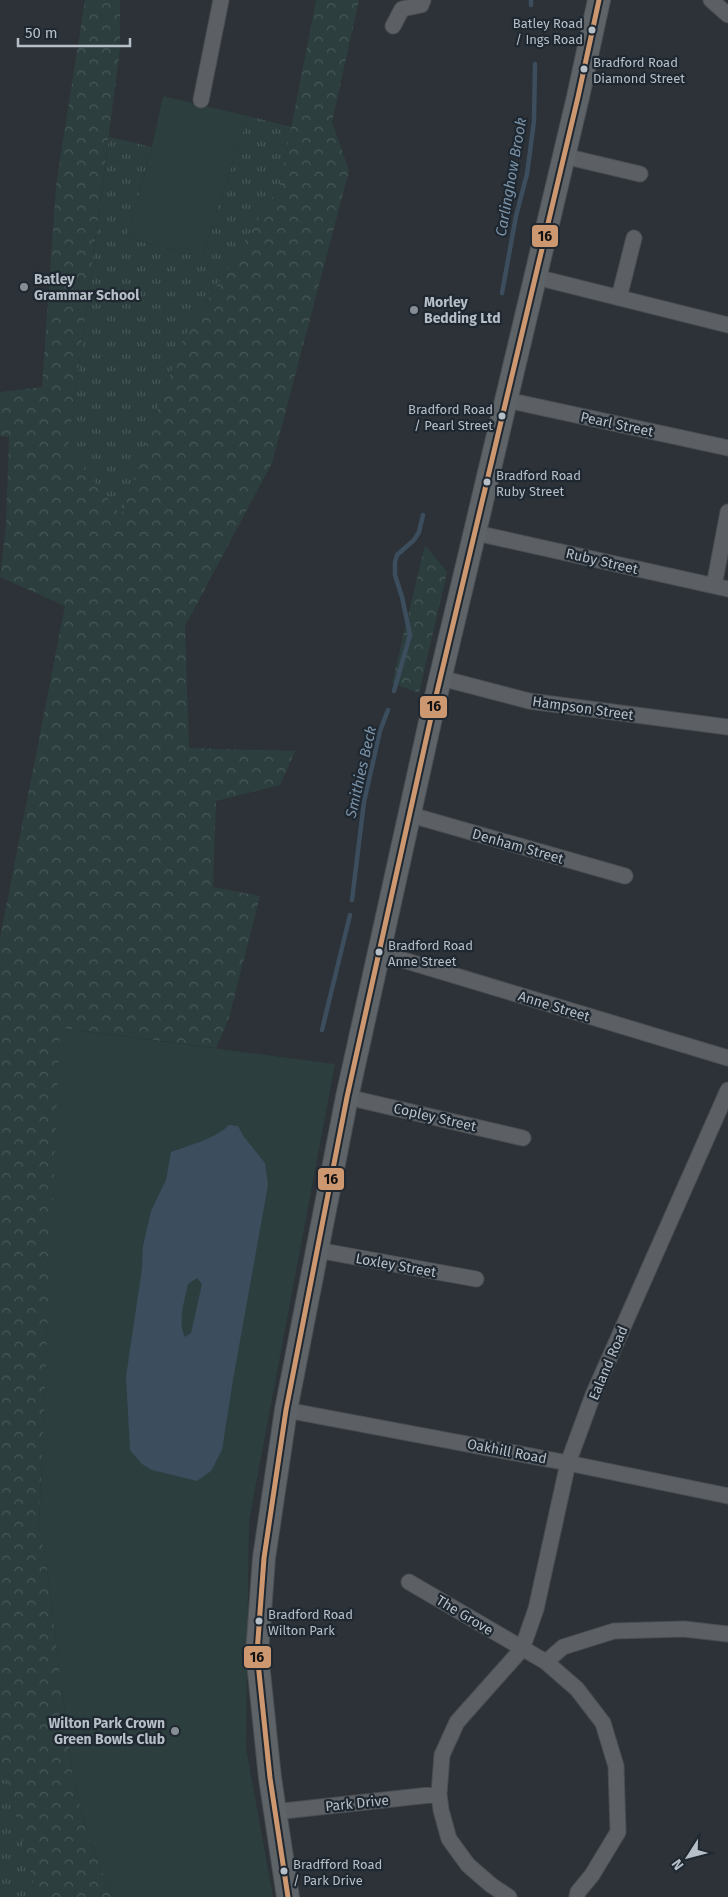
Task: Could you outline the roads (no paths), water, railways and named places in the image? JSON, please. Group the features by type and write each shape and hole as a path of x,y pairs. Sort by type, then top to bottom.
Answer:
{"main road":[{"path":"288,1897 274,1812 258,1653 264,1558 286,1410 347,1097 441,678 536,277 599,0"}],"street":[{"path":"201,100 221,0"},
{"path":"393,26 402,9 421,5 423,0"},
{"path":"711,0 728,15"},
{"path":"564,156 640,174"},
{"path":"619,298 634,238"},
{"path":"536,277 728,326"},
{"name":"Pearl Street","path":"507,400 728,448"},
{"path":"721,588 728,512"},
{"name":"Ruby Street","path":"476,533 721,588"},
{"name":"Hampson Street","path":"441,678 529,701 728,727"},
{"name":"Denham Street","path":"411,815 625,876"},
{"name":"Anne Street","path":"380,953 728,1058"},
{"name":"Ealand Road","path":"522,1649 536,1609 568,1463 593,1395 728,1090"},
{"name":"Copley Street","path":"347,1097 523,1138"},
{"name":"Loxley Street","path":"317,1250 476,1279"},
{"name":"Oakhill Road","path":"286,1410 568,1463 728,1496"},
{"name":"The Grove","path":"409,1582 546,1662 577,1688 603,1723 616,1766 618,1832 592,1875 578,1892 577,1897"},
{"path":"546,1662 563,1647 614,1631 684,1629 728,1634"},
{"path":"509,1897 491,1885 468,1865 449,1839 441,1810 439,1794 442,1755 457,1722 522,1649"},
{"name":"Park Drive","path":"274,1812 439,1794"}],"water":[{"path":"229,1125 238,1126 244,1137 265,1163 268,1185 222,1450 211,1471 197,1481 152,1470 142,1464 130,1450 126,1377 142,1268 143,1246 151,1211 166,1180 171,1152 202,1141","holes":["197,1278 202,1284 191,1333 185,1337 182,1318 188,1284"]}],"waterway":[{"name":"Carlinghow Brook","path":"531,0 531,5"},
{"name":"Carlinghow Brook","path":"502,293 516,216 527,174 534,121 535,64"},
{"name":"Carlinghow Brook","path":"394,691 410,635 395,575 395,562 397,555 414,540 419,532 423,515"},
{"name":"Smithies Beck","path":"352,900 364,802 380,731 388,710"},
{"name":"Smithies Beck","path":"322,1030 350,915"}],"place":[{"name":"Batley Road / Ings Road","path":"592,30"},
{"name":"Bradford Road Diamond Street","path":"584,69"},
{"name":"Batley Grammar School","path":"24,287"},
{"name":"Morley Bedding Ltd","path":"414,310"},
{"name":"Bradford Road / Pearl Street","path":"502,416"},
{"name":"Bradford Road Ruby Street","path":"487,482"},
{"name":"Bradford Road Anne Street","path":"379,952"},
{"name":"Bradford Road Wilton Park","path":"259,1621"},
{"name":"Wilton Park Crown Green Bowls Club","path":"175,1731"},
{"name":"Bradfford Road / Park Drive","path":"284,1871"}]}
